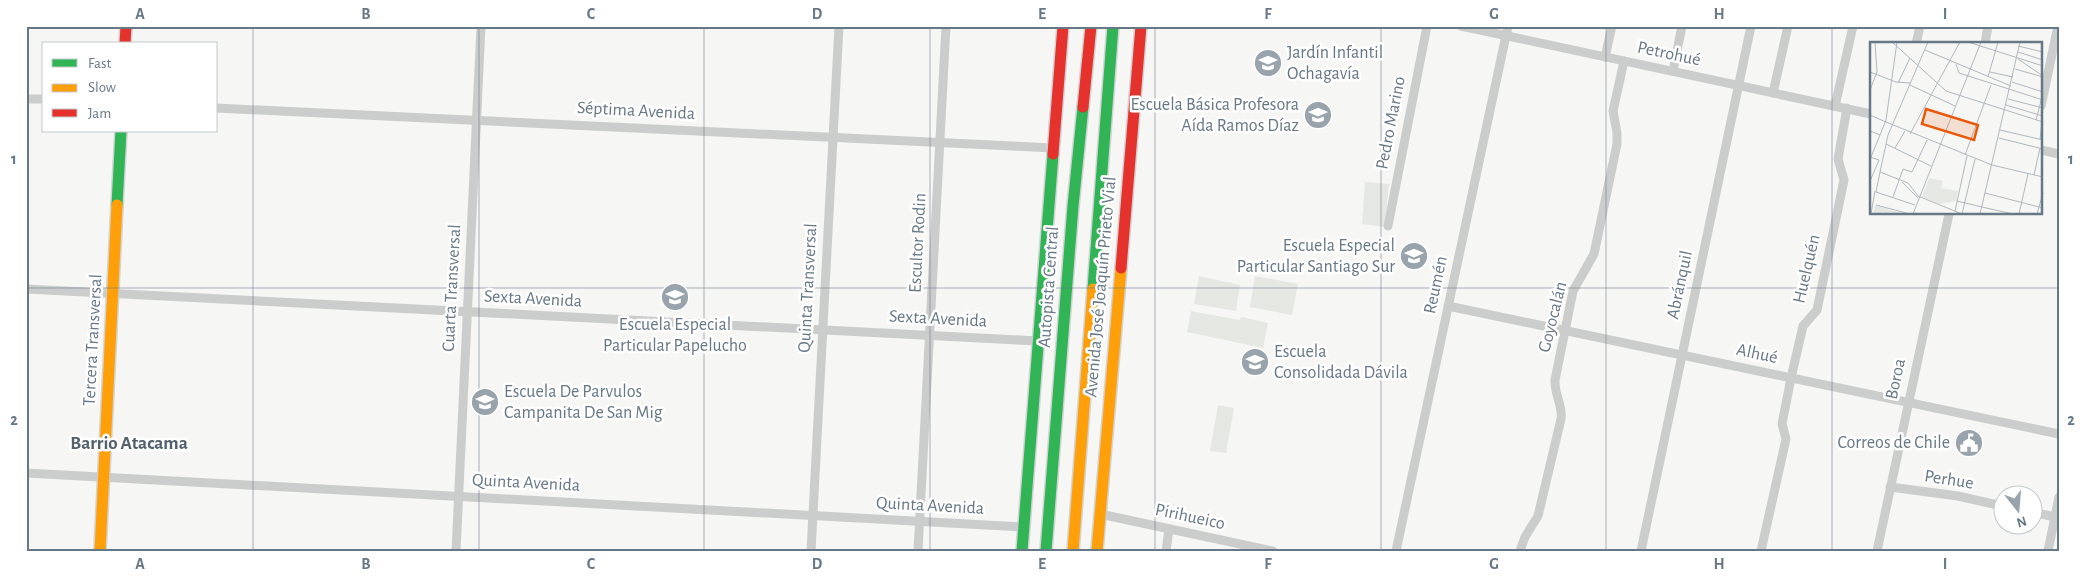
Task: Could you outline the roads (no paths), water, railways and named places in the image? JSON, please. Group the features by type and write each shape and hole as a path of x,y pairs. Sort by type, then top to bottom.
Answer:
{"main road":[{"path":"125,42 126,26"},
{"path":"1022,551 1063,26"},
{"name":"Autopista Central","path":"1046,551 1073,206 1090,26"},
{"path":"1074,551 1114,26"},
{"name":"Avenida José Joaquín Prieto Vial","path":"1098,551 1141,26"},
{"name":"Tercera Transversal","path":"100,551 120,132"}],"street":[{"name":"Cuarta Transversal","path":"456,551 481,26"},
{"name":"Quinta Transversal","path":"811,551 839,26"},
{"name":"Escultor Rodin","path":"918,551 946,26"},
{"name":"Pedro Marino","path":"1388,226 1426,26"},
{"name":"Petrohué","path":"1460,26 1507,31 1605,57 1870,114"},
{"path":"1605,57 1612,26"},
{"path":"1673,71 1682,26"},
{"name":"Abránquil","path":"1641,551 1751,26"},
{"path":"1773,93 1788,26"},
{"path":"1836,106 1853,26"},
{"path":"1916,42 1920,26"},
{"path":"1985,42 1988,26"},
{"path":"2042,101 2058,26"},
{"name":"Reumén","path":"1396,551 1507,31"},
{"name":"Goyocalán","path":"1520,551 1525,537 1538,516 1561,419 1562,409 1555,384 1575,286 1591,262 1596,244 1617,144 1613,111 1624,61"},
{"path":"26,98 42,99"},
{"name":"Séptima Avenida","path":"218,108 1054,148"},
{"name":"Huelquén","path":"1761,551 1786,439 1782,424 1791,378 1803,326 1816,310 1844,180 1838,159 1847,108"},
{"path":"2042,150 2059,154"},
{"name":"Boroa","path":"1877,551 1949,215"},
{"name":"Sexta Avenida","path":"26,289 1038,341"},
{"name":"Alhué","path":"1448,306 2059,434"},
{"name":"Quinta Avenida","path":"26,473 1024,527"},
{"name":"Perhue","path":"1890,487 1958,496 1992,504"},
{"path":"2048,551 2059,497"},
{"name":"Pirihueico","path":"1100,514 1273,551"},
{"path":"2042,514 2055,517"},
{"path":"1166,551 1169,529"}],"place":[{"name":"Jardín Infantil Ochagavía","path":"1268,63"},
{"name":"Escuela Básica Profesora Aída Ramos Díaz","path":"1318,115"},
{"name":"Escuela Especial Particular Santiago Sur","path":"1414,256"},
{"name":"Escuela Especial Particular Papelucho","path":"675,297"},
{"name":"Escuela Consolidada Dávila","path":"1255,362"},
{"name":"Escuela De Parvulos Campanita De San Mig","path":"485,402"},
{"name":"Correos de Chile","path":"1969,443"}],"district":[{"name":"Barrio Atacama","path":"129,443"}]}
